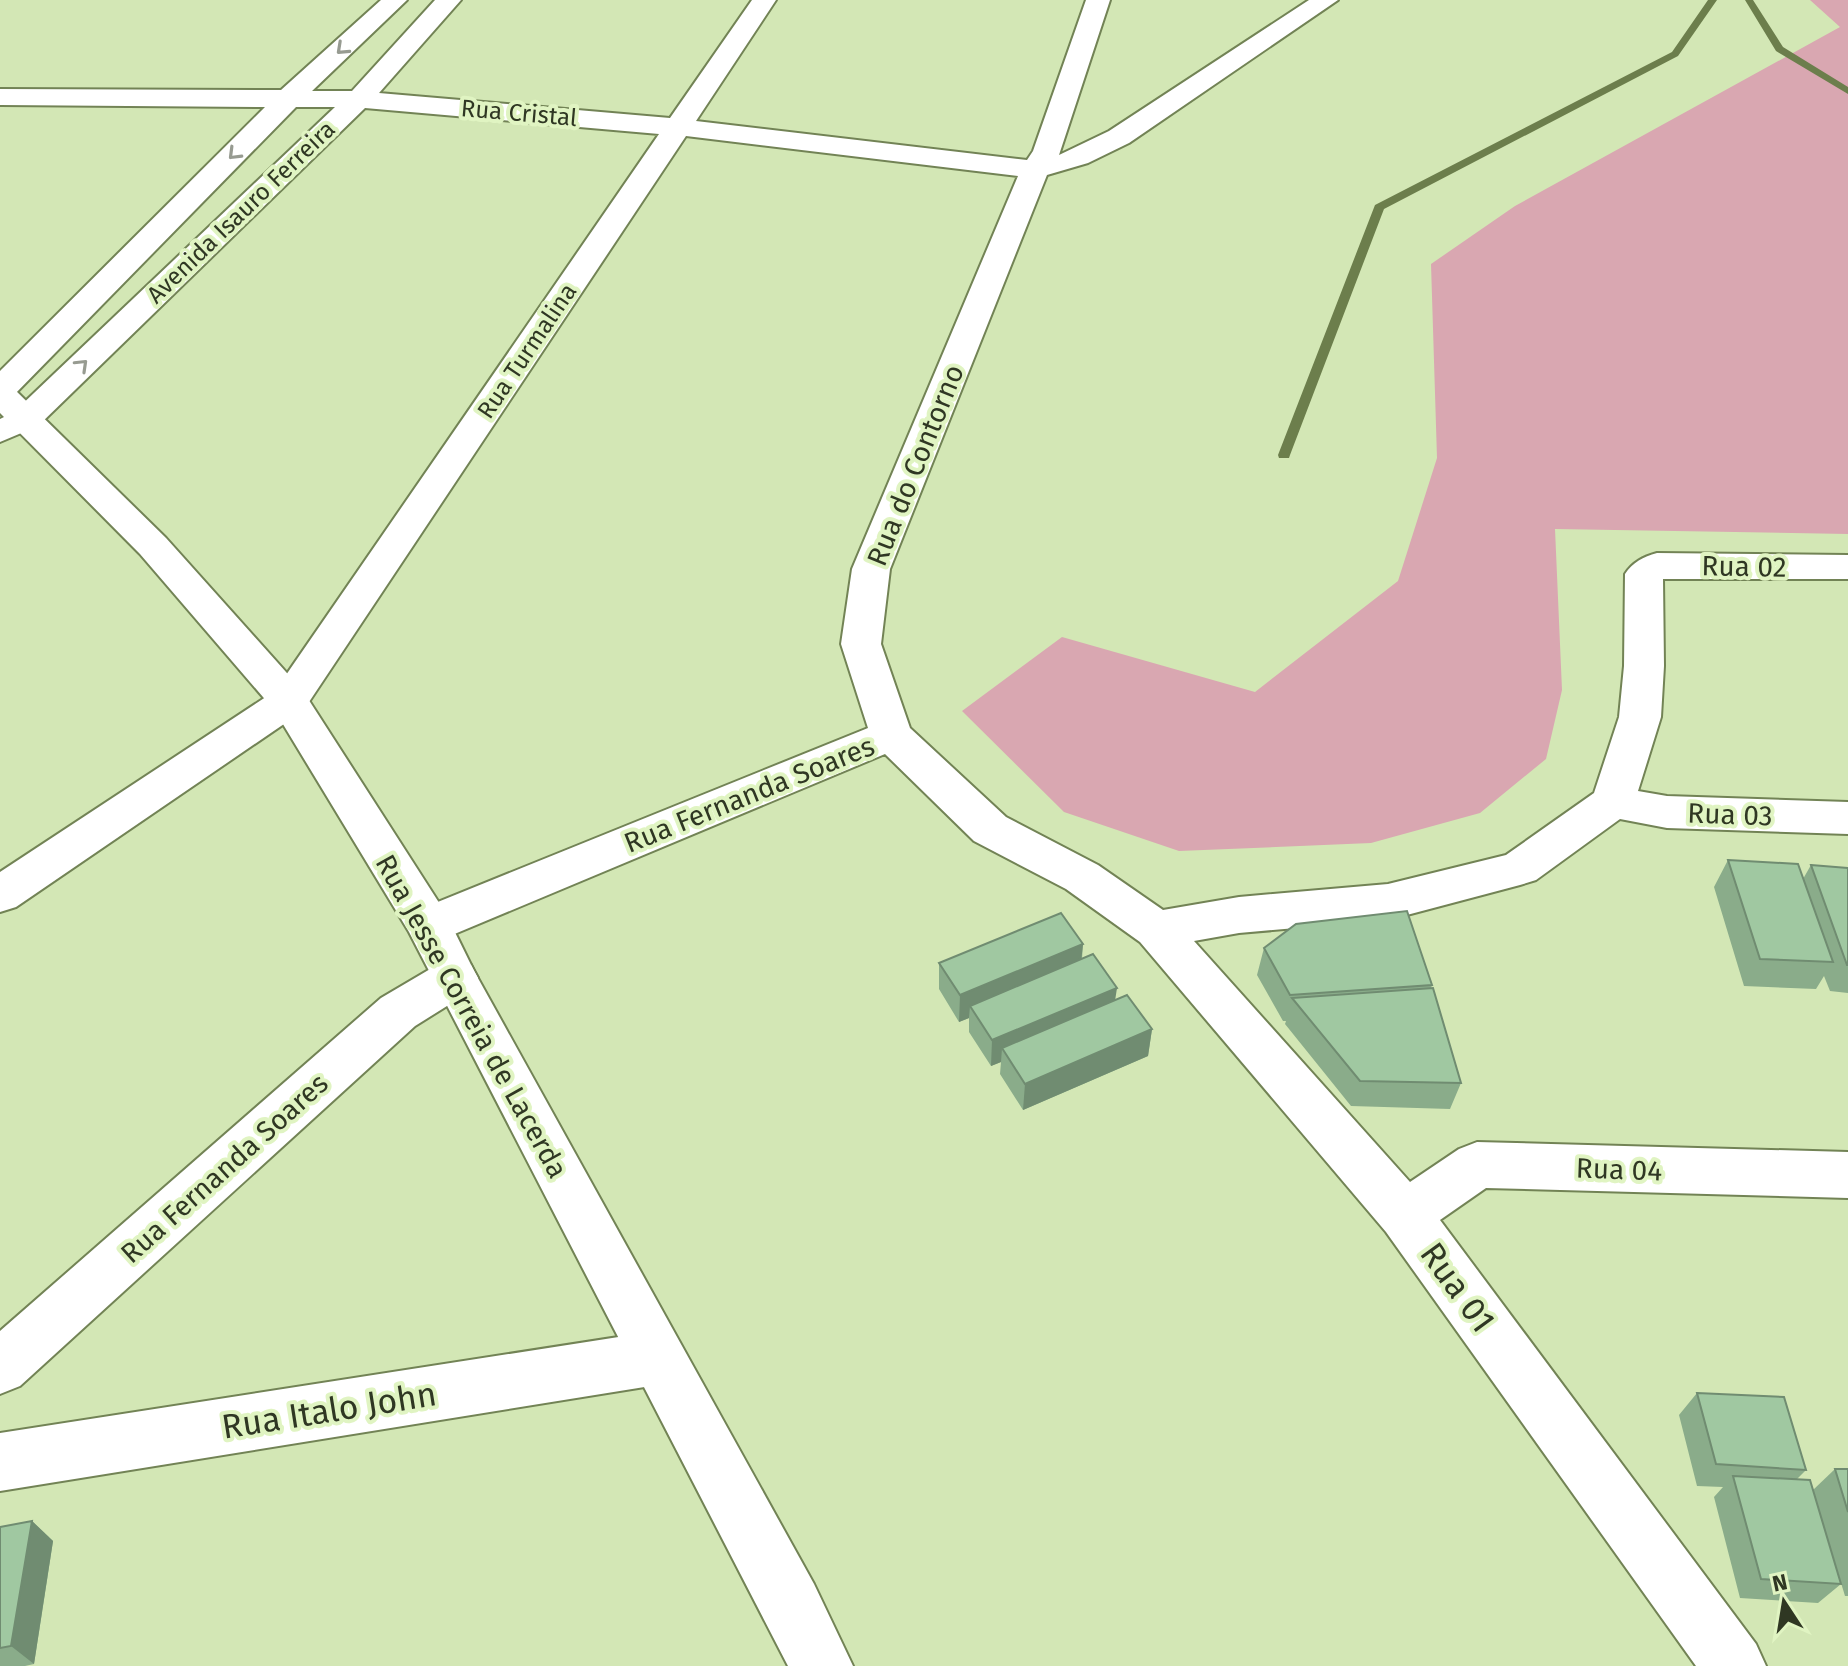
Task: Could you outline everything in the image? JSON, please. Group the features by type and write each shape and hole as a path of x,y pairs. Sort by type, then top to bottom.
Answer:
{"street":[{"name":"Avenida Isauro Ferreira","path":"0,392 289,98 395,0"},
{"name":"Avenida Isauro Ferreira","path":"13,425 359,99 449,0"},
{"name":"Rua Turmalina","path":"289,701 764,0"},
{"name":"Rua do Contorno","path":"1098,0 1047,151 1035,169 871,569 861,644 891,735 990,829 1082,877 1156,929"},
{"path":"1035,169 1060,165 1089,154 1119,137 1326,0"},
{"name":"Rua Cristal","path":"0,97 359,99 679,127 1035,169"},
{"name":"Rua Jesse Correia de Lacerda","path":"0,392 13,425 153,546 289,701 429,925 454,978 792,1606 821,1666"},
{"name":"Rua 02","path":"1613,802 1640,717 1644,666 1644,574 1657,565 1848,567"},
{"path":"0,895 289,701"},
{"name":"Rua Fernanda Soares","path":"429,925 891,735"},
{"path":"1156,929 1239,915 1388,902 1520,868 1613,802"},
{"name":"Rua 03","path":"1613,802 1667,812 1848,818"},
{"name":"Rua 01","path":"1156,929 1405,1215 1734,1666"},
{"name":"Rua Fernanda Soares","path":"0,1367 398,1012 454,978"},
{"name":"Rua 04","path":"1405,1215 1477,1165 1848,1175"},
{"name":"Rua Italo John","path":"0,1462 657,1358"}],"shaded area":[{"path":"1810,0 1848,0 1848,534 1555,529 1562,690 1546,759 1480,813 1371,843 1179,851 1064,812 962,711 1062,637 1255,692 1398,581 1437,458 1431,264 1515,206 1840,27"}],"building":[{"path":"1728,860 1798,864 1833,962 1760,959"},
{"path":"1811,865 1848,868 1848,965 1847,965"},
{"path":"1407,911 1432,985 1290,995 1264,948 1296,924"},
{"path":"1061,913 1083,944 960,995 939,963"},
{"path":"1093,954 1117,988 992,1040 970,1006"},
{"path":"1433,988 1461,1083 1360,1081 1292,998"},
{"path":"1127,995 1152,1029 1025,1084 1002,1048"},
{"path":"1697,1393 1784,1397 1806,1470 1716,1464"},
{"path":"1835,1469 1848,1469 1848,1512"},
{"path":"1733,1476 1810,1480 1841,1584 1761,1579"},
{"path":"32,1521 11,1646 0,1648 0,1527"}],"waterway":[{"path":"1284,455 1379,207 1675,54 1713,0"},
{"path":"1749,0 1779,49 1848,91"}]}
